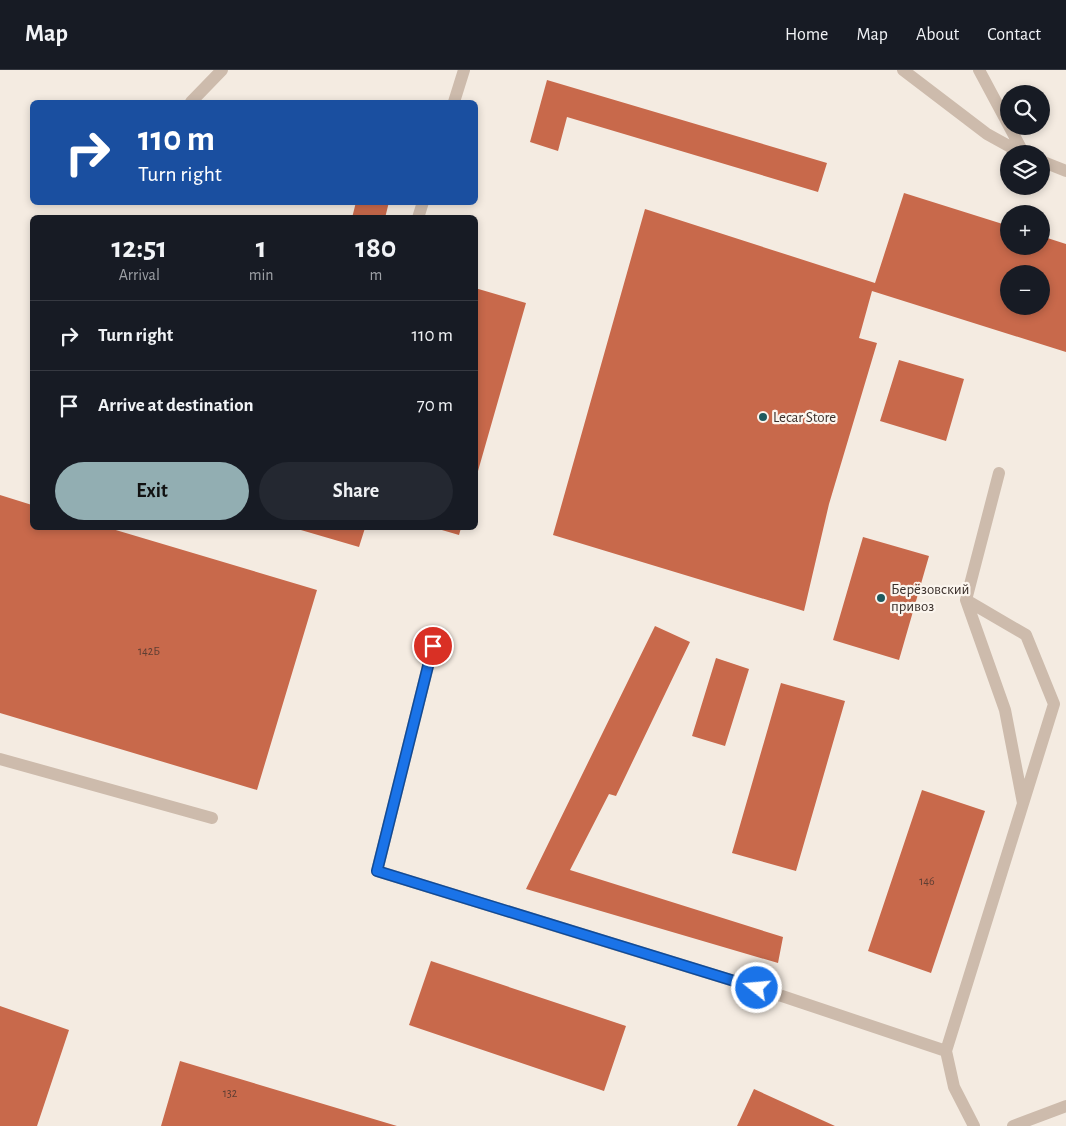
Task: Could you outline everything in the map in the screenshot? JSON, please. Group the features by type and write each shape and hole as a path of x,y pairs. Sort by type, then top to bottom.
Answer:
{"street":[{"path":"193,100 222,70"},
{"path":"455,100 464,70"},
{"path":"903,70 987,134 1024,154 1014,135"},
{"path":"979,70 1000,109"},
{"path":"1050,165 1066,171"},
{"path":"999,473 966,600 1005,710 1023,804"},
{"path":"966,600 1026,635 1054,704 946,1051 954,1087 974,1126"},
{"path":"433,646 377,871 776,994 946,1051"},
{"path":"0,759 212,818"},
{"path":"1013,1126 1066,1106"}],"building":[{"path":"547,80 827,163 818,192 567,117 558,151 530,142"},
{"path":"904,193 1000,223 1000,255 1050,255 1050,239 1066,244 1066,352 872,291 859,338 877,343 829,504 804,611 553,535 645,209 875,283"},
{"path":"355,205 388,205 386,215 353,215"},
{"path":"478,289 526,303 478,471"},
{"path":"899,360 964,379 946,441 880,421"},
{"path":"0,495 30,504 30,530 116,530 317,590 257,790 0,713"},
{"path":"301,530 364,530 359,547"},
{"path":"442,530 460,530 459,535"},
{"name":"Берёзовский привоз","path":"863,537 929,556 899,660 833,640"},
{"path":"655,626 690,642 616,796 609,794 570,870 783,937 778,963 526,889"},
{"path":"716,658 749,669 725,746 692,736"},
{"path":"781,683 845,701 796,871 732,853"},
{"path":"922,790 985,811 931,973 868,951"},
{"path":"431,961 626,1026 604,1091 409,1025"},
{"path":"0,1006 69,1030 37,1126 0,1126"},
{"path":"180,1061 397,1126 161,1126"},
{"path":"754,1089 835,1126 737,1126"}],"place":[{"name":"Lecar Store","path":"763,417"},
{"name":"Берёзовский привоз","path":"881,598"}],"route":[{"path":"433,646 377,871 757,988"}]}
